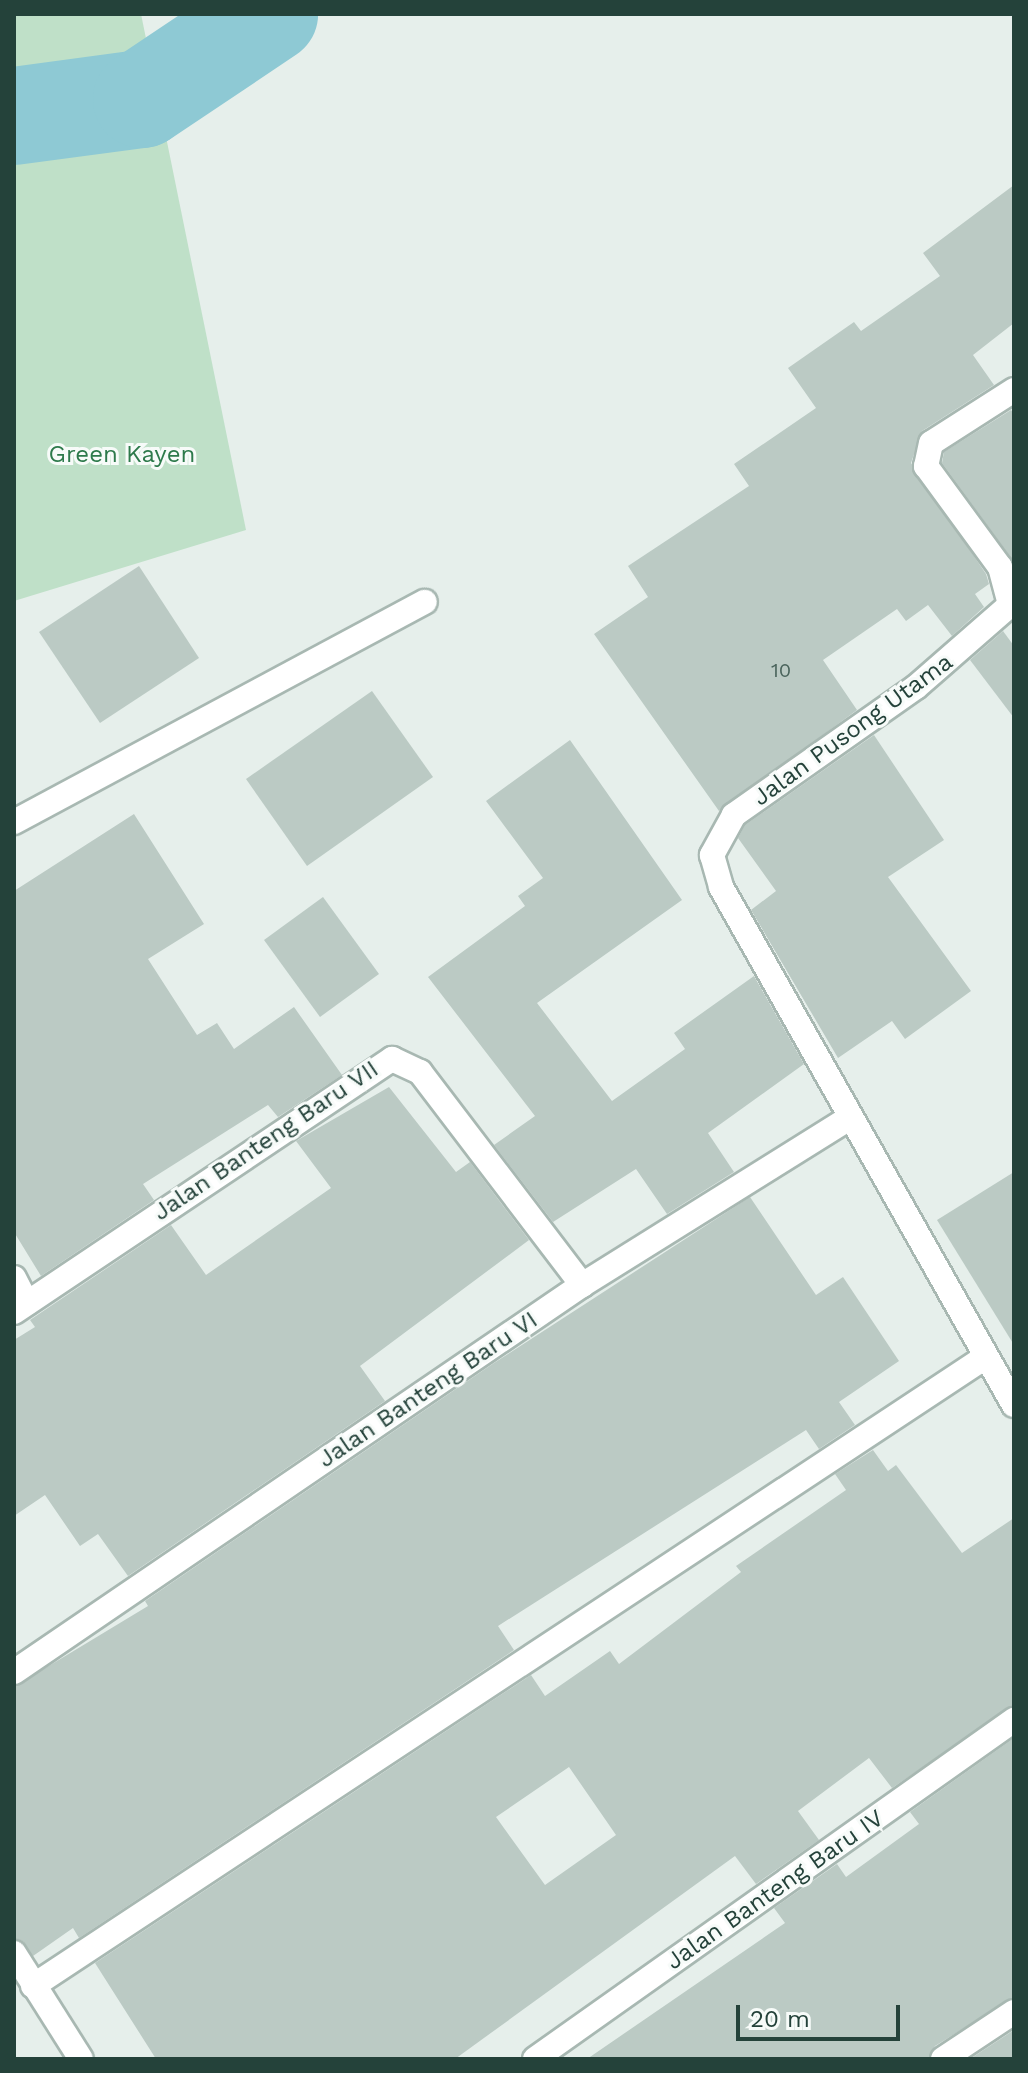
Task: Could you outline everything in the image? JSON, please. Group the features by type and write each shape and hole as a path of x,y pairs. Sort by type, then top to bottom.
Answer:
{"street":[{"name":"Jalan Pusong Utama","path":"849,1118 721,887 712,855 734,815 916,687 1010,605 1000,567 926,466 931,443 1014,390"},
{"path":"14,822 425,602"},
{"name":"Jalan Banteng Baru VII","path":"21,1307 392,1059 420,1072 582,1285"},
{"name":"Jalan Banteng Baru VI","path":"14,1672 582,1285 849,1118"},
{"path":"849,1118 984,1358 1014,1405"},
{"path":"14,1278 21,1307"},
{"path":"33,1986 984,1358"},
{"name":"Jalan Banteng Baru IV","path":"535,2059 1014,1720"},
{"path":"14,1953 81,2059"},
{"path":"943,2059 1014,2012"}],"green space":[{"name":"Green Kayen","path":"14,14 141,14 246,530 14,601"}],"building":[{"path":"1014,185 1014,323 973,355 994,385 922,431 911,463 986,574 989,584 975,594 984,607 952,636 928,605 906,621 897,609 823,660 857,710 719,811 594,634 648,597 628,566 749,486 734,464 816,408 788,368 854,322 861,331 940,276 923,253"},
{"path":"1011,410 1014,414 1014,562 942,463 944,452"},
{"path":"139,566 199,658 100,723 39,632"},
{"path":"1003,631 1014,646 1014,718 970,660"},
{"path":"372,691 433,777 307,866 246,779"},
{"path":"874,735 944,840 888,877 971,991 905,1039 892,1021 838,1058 751,910 776,891 738,838 745,825"},
{"path":"570,740 682,900 537,1003 612,1101 685,1049 674,1033 754,976 804,1064 708,1133 734,1172 667,1214 636,1169 553,1222 494,1145 535,1116 428,977 525,906 518,896 543,878 486,801"},
{"path":"134,814 204,924 148,959 197,1035 217,1023 234,1049 294,1007 342,1075 278,1117 268,1105 143,1184 154,1200 41,1276 14,1232 14,891"},
{"path":"323,897 379,974 320,1017 264,940"},
{"path":"389,1087 456,1172 470,1162 529,1240 360,1366 385,1401 128,1576 98,1534 80,1546 45,1495 14,1516 14,1340 35,1327 30,1320 171,1225 206,1275 331,1188 296,1141"},
{"path":"1014,1172 1014,1345 937,1220"},
{"path":"750,1197 816,1295 843,1277 899,1361 839,1402 855,1425 819,1449 806,1430 498,1626 514,1650 79,1938 73,1928 33,1956 14,1938 14,1687 148,1606 145,1601 494,1363"},
{"path":"873,1450 888,1471 896,1465 962,1553 1014,1518 1014,1705 892,1788 869,1758 798,1811 819,1840 756,1884 735,1856 455,2059 156,2059 95,1963 531,1675 545,1696 610,1651 619,1664 741,1572 736,1566 846,1490 835,1474","holes":["569,1767 616,1835 545,1885 496,1817"]},
{"path":"1014,1738 1014,1997 935,2046 928,2059 587,2059 785,1923 774,1908 837,1864 846,1877 919,1824 910,1812"},
{"path":"1014,2030 1014,2059 970,2059"}],"waterway":[{"path":"14,116 142,99 269,14"}]}
